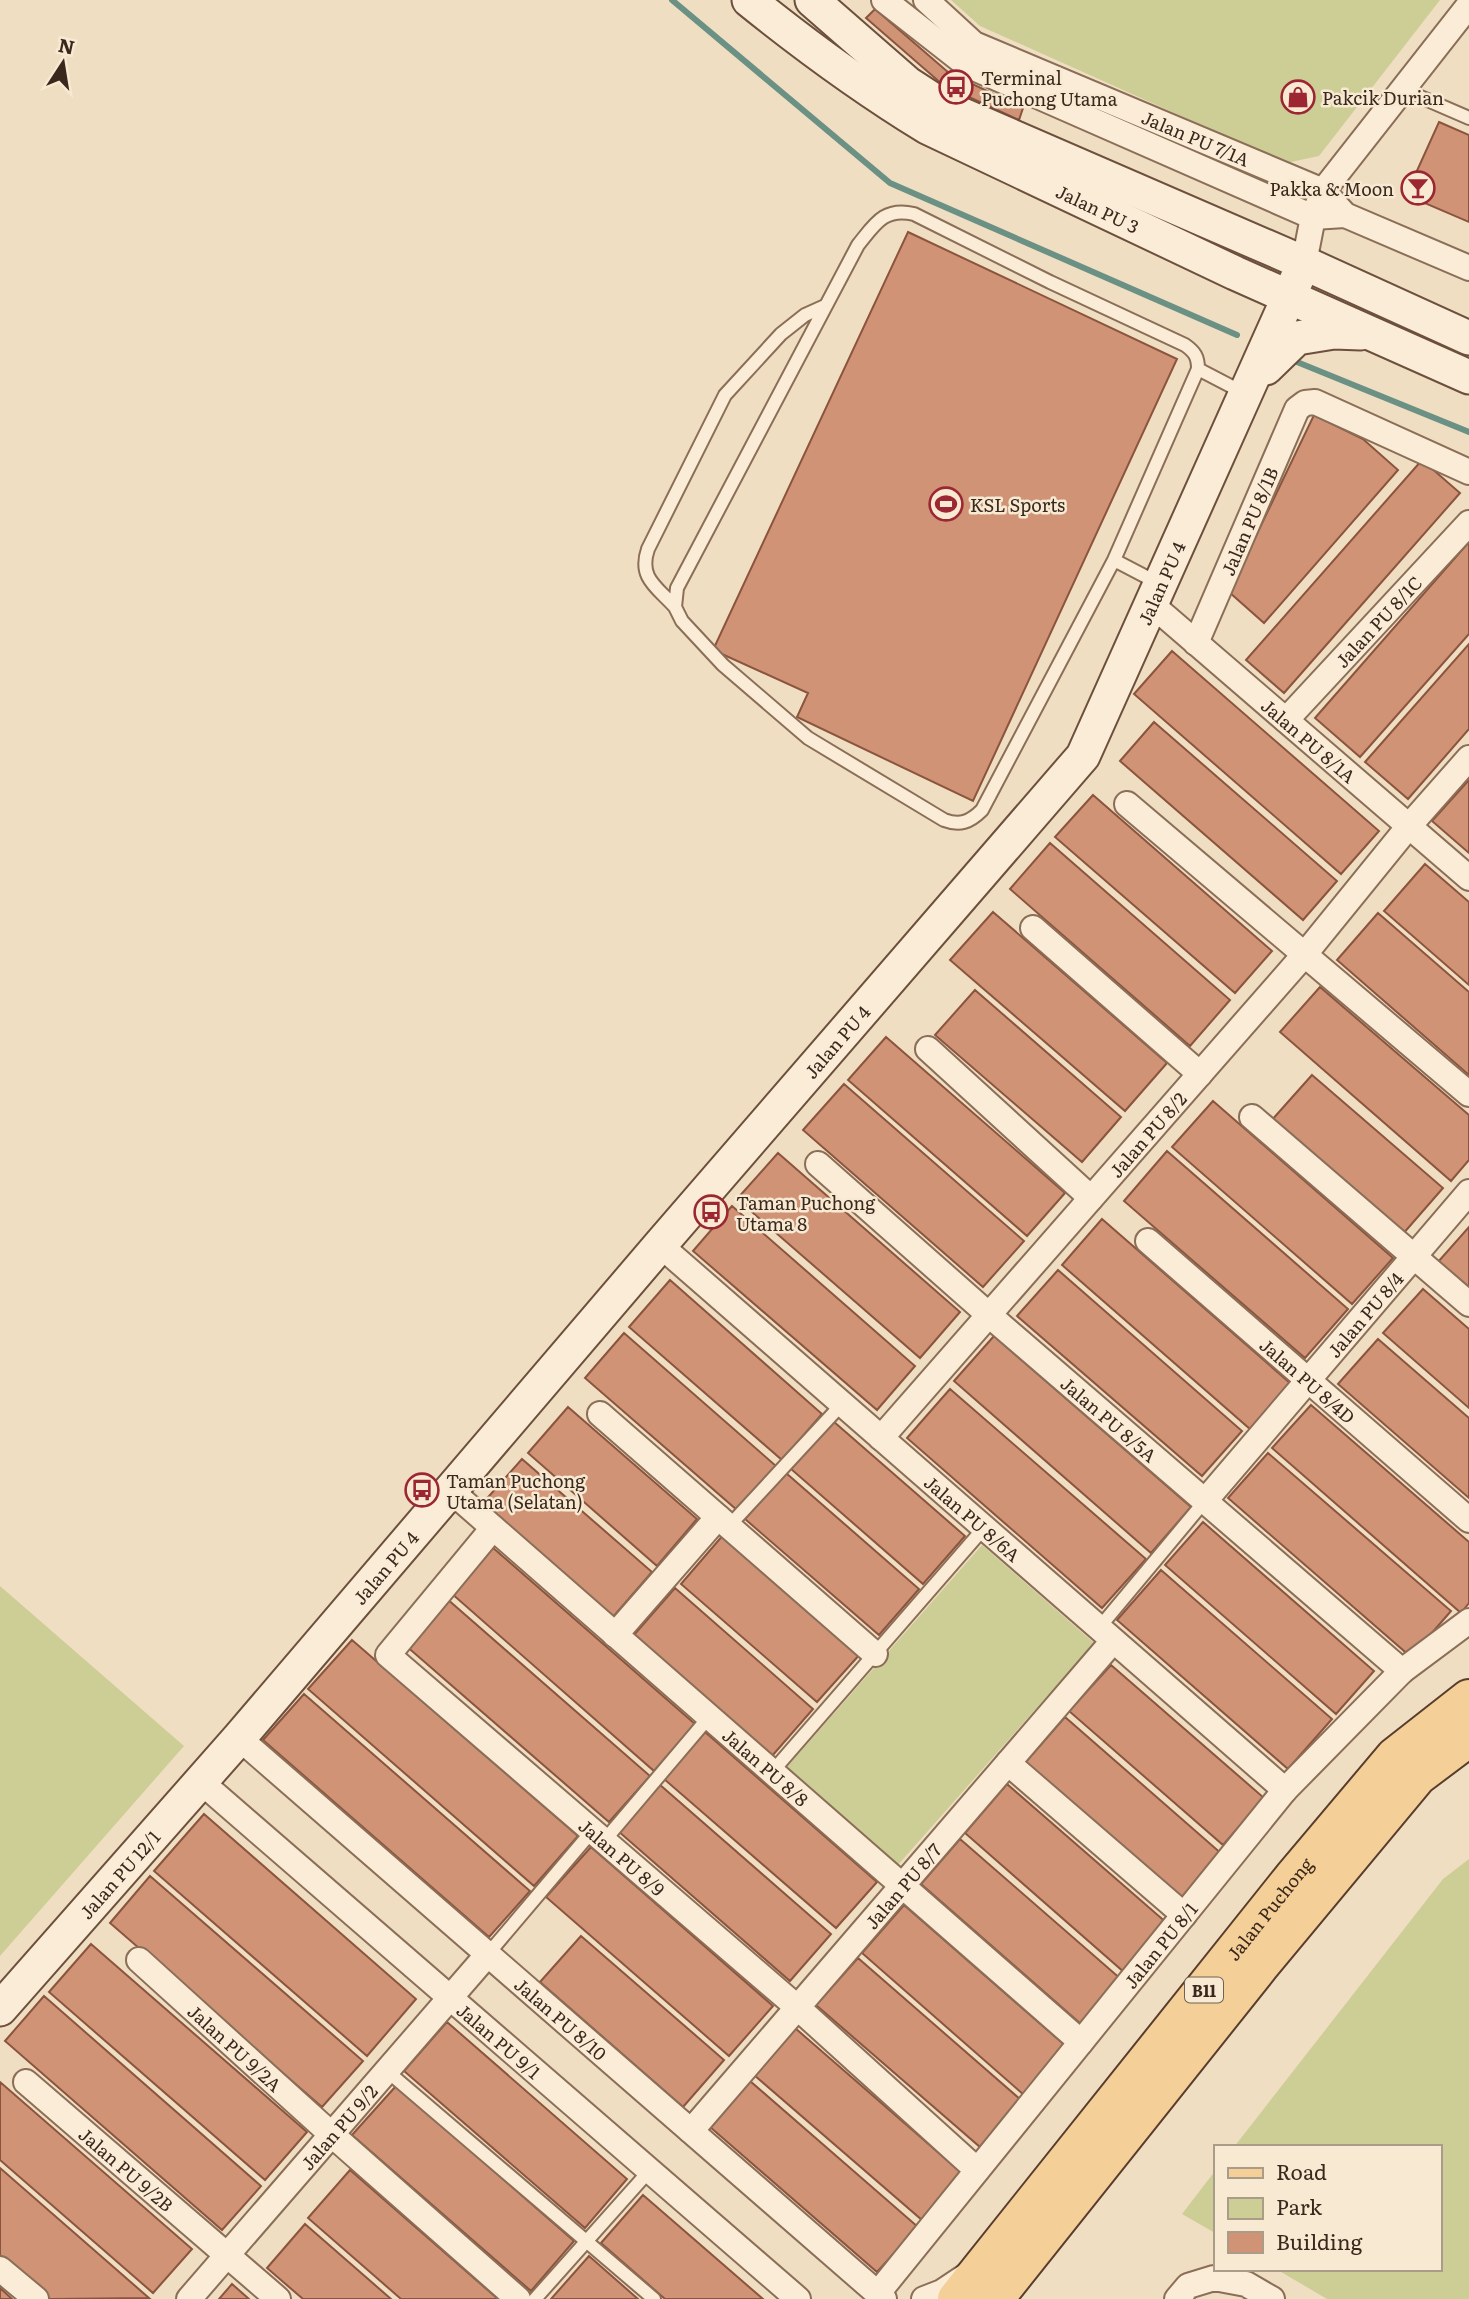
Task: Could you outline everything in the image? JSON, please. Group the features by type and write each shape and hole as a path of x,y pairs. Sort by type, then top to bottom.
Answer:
{"main road":[{"name":"Jalan Puchong","path":"987,2284 1293,1878 1395,1757 1469,1699"},
{"name":"Jalan Puchong","path":"957,2299 987,2284 1260,1965 1417,1776 1469,1737"}],"street":[{"name":"Jalan PU 3","path":"749,0 804,44 889,104 927,127 1289,298 1469,377"},
{"path":"768,0 792,0"},
{"path":"805,0 801,10 803,22 811,33 889,104"},
{"name":"Jalan PU 3","path":"812,0 907,83 944,107 1304,263 1469,338"},
{"path":"884,0 967,65 1313,217 1345,215"},
{"name":"Jalan PU 7/1A","path":"926,0 975,44 1323,191 1345,215 1469,268"},
{"path":"1304,263 1313,217 1323,191 1469,5"},
{"path":"1203,258 1225,280 1246,295 1258,313 1261,330 1249,388"},
{"name":"Jalan PU 4","path":"239,1738 1083,755 1304,263"},
{"path":"1249,388 1297,338 1334,332 1371,333"},
{"name":"Jalan PU 8/1B","path":"1196,643 1297,409 1305,403 1315,401 1469,472"},
{"name":"Jalan PU 8/1C","path":"1286,720 1469,523"},
{"name":"Jalan PU 8/1A","path":"1154,593 1196,643 1469,878"},
{"name":"Jalan PU 8/2","path":"881,1438 1305,954 1409,826 1469,758"},
{"path":"1127,804 1469,1094"},
{"path":"1033,928 1200,1074"},
{"path":"928,1049 1091,1198"},
{"path":"1252,1116 1469,1304"},
{"name":"Jalan PU 8/5A","path":"818,1164 1204,1502 1402,1671"},
{"name":"Jalan PU 8/4","path":"1204,1502 1469,1192"},
{"name":"Jalan PU 8/4D","path":"1148,1241 1469,1520"},
{"name":"Jalan PU 8/6A","path":"660,1245 1285,1790"},
{"path":"600,1414 875,1654"},
{"name":"Jalan PU 8/8","path":"450,1490 1081,2042"},
{"path":"615,1635 723,1522"},
{"name":"Jalan PU 8/9","path":"493,1528 388,1655 797,2007 977,2170"},
{"name":"Jalan PU 8/1","path":"871,2294 977,2170 1285,1790 1402,1671 1469,1621"},
{"name":"Jalan PU 8/7","path":"691,2131 1008,1763 1106,1634"},
{"name":"Jalan PU 12/1","path":"0,2009 239,1738"},
{"name":"Jalan PU 8/10","path":"239,1738 691,2131 871,2294"},
{"path":"1008,1763 1184,1915"},
{"name":"Jalan PU 9/1","path":"200,1781 798,2299"},
{"name":"Jalan PU 9/2","path":"189,2299 488,1954"},
{"name":"Jalan PU 9/2A","path":"139,1960 518,2299"},
{"name":"Jalan PU 9/2B","path":"26,2082 278,2299"},
{"path":"0,2269 36,2299"},
{"path":"1177,2299 1188,2286 1214,2278 1246,2284 1272,2299"},
{"path":"924,2299 942,2292 987,2284"}],"lane":[{"path":"1401,89 1469,118"},
{"path":"675,607 677,588 858,245 877,222 891,212 914,214 1185,345 1198,359 1198,369 1114,560 982,810 965,823 954,824 808,738 723,665 682,621 675,607 647,576 643,567 654,537 725,395 781,334 805,315 825,306"},
{"path":"1198,369 1249,388"},
{"path":"1114,560 1154,593"},
{"path":"723,1522 842,1404"},
{"path":"1106,1634 1204,1502"},
{"path":"772,1772 984,1528"},
{"path":"488,1954 709,1717"},
{"path":"387,2071 654,2299"},
{"path":"535,2299 650,2170"}],"green space":[{"path":"951,0 1440,0 1319,156 1286,163 980,26"},
{"path":"982,1545 1094,1643 898,1865 786,1768"},
{"path":"0,1586 184,1746 0,1956"},
{"path":"1469,1859 1469,2299 1327,2299 1279,2271 1441,2271 1441,2145 1236,2145 1443,1879"},
{"path":"1214,2172 1214,2232 1182,2214"}],"building":[{"path":"875,9 949,73 1023,108 1019,120 943,85 866,18"},
{"path":"1439,122 1469,135 1469,222 1406,195"},
{"name":"KSL Sports","path":"908,232 1177,359 973,801 797,717 808,693 713,650"},
{"path":"1314,415 1363,439 1398,470 1264,623 1229,592"},
{"path":"1422,460 1460,493 1284,693 1246,660"},
{"path":"1469,542 1469,634 1360,757 1315,718"},
{"path":"1469,644 1469,729 1408,799 1365,762"},
{"path":"1172,651 1379,831 1341,874 1134,694"},
{"path":"1154,722 1337,881 1303,920 1120,761"},
{"path":"1469,780 1469,853 1432,821"},
{"path":"1093,795 1272,951 1235,993 1055,837"},
{"path":"1050,843 1230,1000 1190,1046 1010,889"},
{"path":"1425,864 1469,902 1469,985 1384,911"},
{"path":"993,912 1167,1063 1125,1111 950,960"},
{"path":"1378,913 1469,992 1469,1075 1337,960"},
{"path":"1320,987 1469,1115 1469,1160 1451,1181 1280,1032"},
{"path":"975,990 1121,1117 1082,1162 935,1035"},
{"path":"886,1037 1065,1193 1027,1236 848,1080"},
{"path":"1312,1075 1443,1188 1402,1235 1271,1121"},
{"path":"844,1084 1024,1241 983,1287 803,1130"},
{"path":"1213,1101 1393,1258 1352,1304 1172,1147"},
{"path":"1167,1151 1348,1309 1305,1358 1124,1201"},
{"path":"778,1153 960,1312 920,1358 737,1199"},
{"path":"732,1206 915,1366 877,1410 693,1251"},
{"path":"1102,1219 1290,1383 1250,1429 1062,1265"},
{"path":"1469,1227 1469,1289 1438,1262"},
{"path":"1058,1270 1242,1431 1202,1476 1017,1316"},
{"path":"670,1280 822,1414 782,1460 629,1327"},
{"path":"1423,1289 1469,1329 1469,1408 1383,1333"},
{"path":"624,1333 776,1466 737,1510 585,1378"},
{"path":"994,1336 1191,1507 1151,1553 954,1381"},
{"path":"1378,1339 1469,1418 1469,1498 1338,1384"},
{"path":"950,1389 1146,1559 1102,1608 907,1438"},
{"path":"1311,1405 1469,1542 1469,1603 1461,1613 1272,1448"},
{"path":"568,1407 697,1519 657,1566 528,1453"},
{"path":"833,1421 965,1536 923,1584 791,1469"},
{"path":"1268,1453 1451,1611 1411,1657 1228,1498"},
{"path":"522,1459 652,1572 613,1617 482,1504"},
{"path":"786,1473 919,1589 879,1635 745,1519"},
{"path":"1203,1522 1374,1671 1336,1714 1165,1565"},
{"path":"724,1534 861,1653 817,1702 681,1584"},
{"path":"492,1547 695,1724 654,1771 451,1593"},
{"path":"1161,1570 1332,1719 1288,1769 1117,1620"},
{"path":"675,1588 813,1709 772,1756 633,1636"},
{"path":"446,1598 650,1776 609,1822 405,1645"},
{"path":"352,1640 578,1836 534,1886 308,1689"},
{"path":"1111,1665 1264,1798 1223,1845 1069,1711"},
{"path":"304,1694 530,1891 489,1937 263,1740"},
{"path":"1065,1717 1223,1855 1182,1901 1024,1764"},
{"path":"705,1732 877,1882 836,1928 664,1779"},
{"path":"659,1784 831,1934 790,1981 618,1831"},
{"path":"1007,1784 1168,1924 1125,1973 965,1833"},
{"path":"204,1814 416,1999 367,2056 154,1871"},
{"path":"960,1839 1122,1980 1082,2025 921,1884"},
{"path":"591,1847 773,2006 729,2056 546,1897"},
{"path":"150,1876 363,2061 322,2107 110,1923"},
{"path":"904,1905 1067,2047 1024,2095 862,1953"},
{"path":"581,1936 724,2060 683,2107 540,1982"},
{"path":"91,1944 307,2132 265,2180 49,1992"},
{"path":"858,1958 1021,2100 980,2147 816,2005"},
{"path":"44,1996 261,2186 222,2230 5,2041"},
{"path":"447,2022 627,2179 585,2228 404,2071"},
{"path":"795,2028 963,2174 922,2220 754,2075"},
{"path":"750,2081 918,2227 877,2272 710,2127"},
{"path":"0,2082 192,2249 153,2293 0,2160"},
{"path":"396,2086 574,2241 531,2291 352,2135"},
{"path":"0,2168 149,2298 50,2299 0,2255"},
{"path":"350,2170 498,2299 401,2299 308,2218"},
{"path":"643,2195 763,2299 665,2299 601,2243"},
{"path":"305,2224 391,2299 303,2299 267,2268"},
{"path":"589,2256 638,2299 551,2299"},
{"path":"232,2284 249,2299 219,2299"},
{"path":"0,2288 12,2299 0,2299"}],"waterway":[{"path":"672,0 890,183 1237,335"},
{"path":"1297,362 1469,432"}],"place":[{"name":"Terminal Puchong Utama","path":"956,87"},
{"name":"Pakcik Durian","path":"1298,97"},
{"name":"Pakka & Moon","path":"1418,188"},
{"name":"KSL Sports","path":"946,504"},
{"name":"Taman Puchong Utama 8","path":"711,1212"},
{"name":"Taman Puchong Utama (Selatan)","path":"422,1490"}]}
